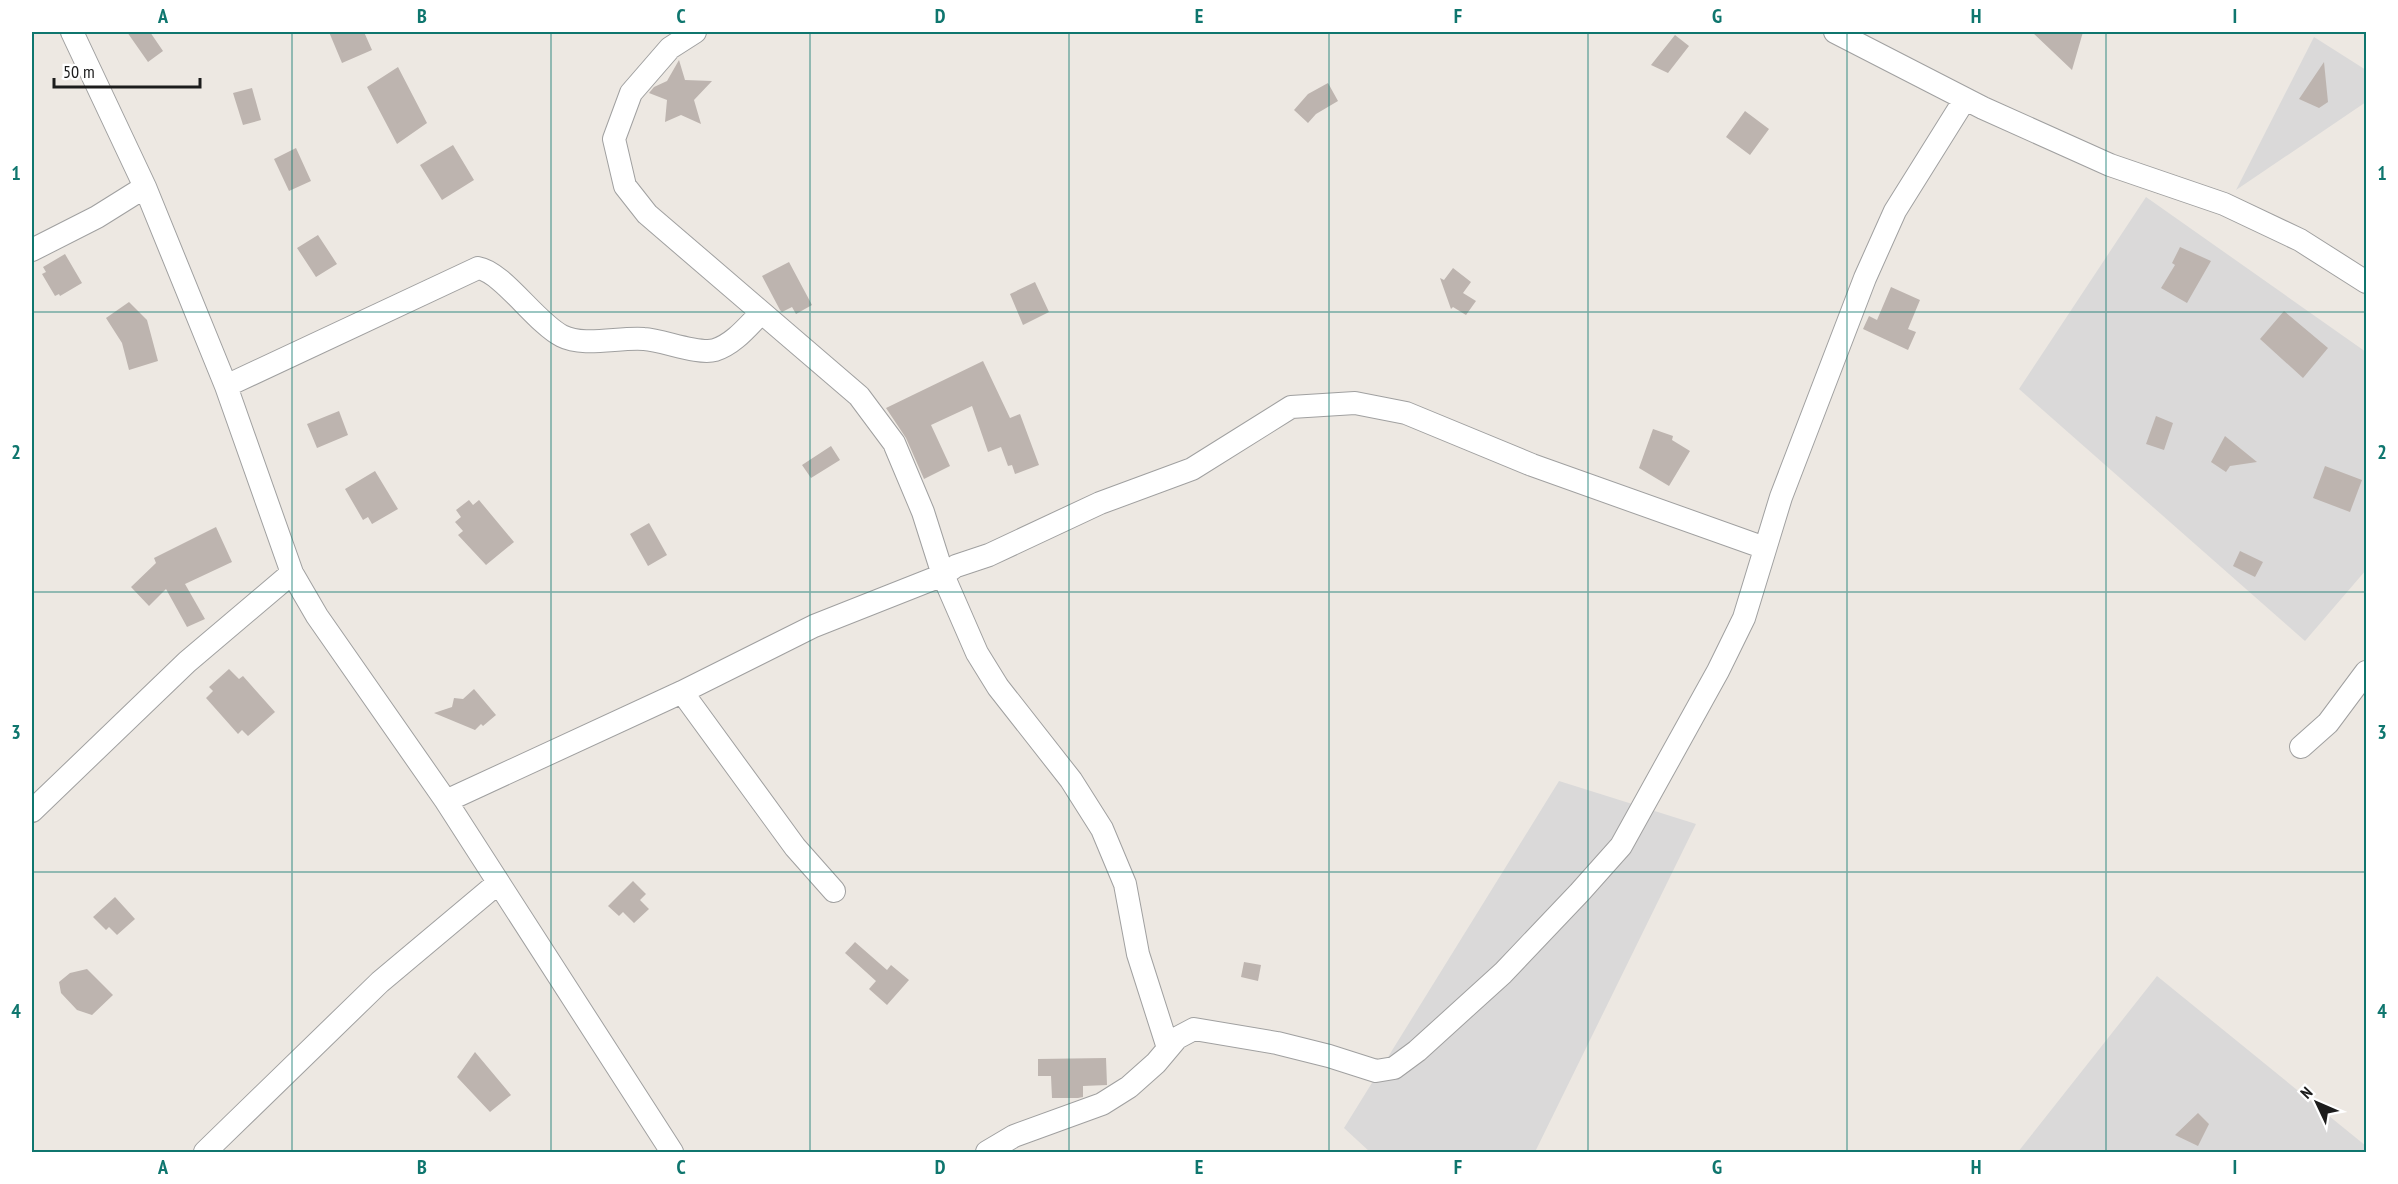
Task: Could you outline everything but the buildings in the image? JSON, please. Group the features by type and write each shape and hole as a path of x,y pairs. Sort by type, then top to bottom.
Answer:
{"street":[{"path":"72,32 145,187 226,386 292,573 317,616 446,801 672,1152"},
{"path":"695,32 670,48 631,93 614,139 625,186 647,214 859,396 894,443 923,512 943,574 977,652 998,687 1071,780 1102,829 1125,884 1138,954 1168,1048"},
{"path":"1835,32 1965,99 2110,165 2224,204 2300,240 2367,282"},
{"path":"987,1152 1014,1136 1102,1104 1129,1088 1156,1063 1177,1038 1194,1029 1277,1043 1376,1071 1394,1068 1417,1051 1503,973 1621,846 1718,671 1744,618 1781,497 1865,278 1895,211 1965,99"},
{"path":"32,250 97,217 145,187"},
{"path":"226,386 478,268 494,275 538,318 563,337 586,342 625,337 657,340 706,351 716,350 739,336 761,313"},
{"path":"446,801 682,692 814,626 943,574 956,566 989,555 1100,503 1192,469 1291,407 1355,403 1406,413 1532,465 1765,548"},
{"path":"32,811 188,662 292,573"},
{"path":"2301,747 2328,723 2367,672"},
{"path":"682,692 795,847 834,891"},
{"path":"205,1152 380,982 498,883"}],"shaded area":[{"path":"2314,37 2366,70 2366,102 2236,190"},
{"path":"2146,197 2366,352 2366,570 2305,641 2019,389"},
{"path":"1559,781 1696,824 1535,1152 1370,1152 1344,1128"},
{"path":"2157,976 2366,1146 2366,1152 2018,1152"}]}
